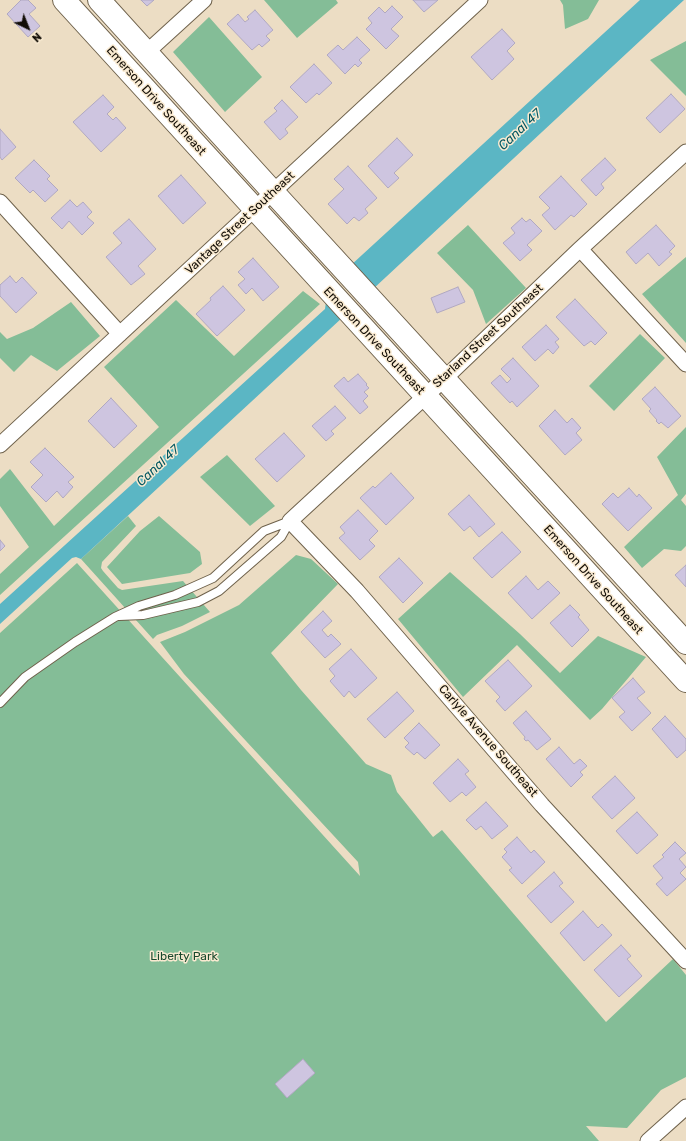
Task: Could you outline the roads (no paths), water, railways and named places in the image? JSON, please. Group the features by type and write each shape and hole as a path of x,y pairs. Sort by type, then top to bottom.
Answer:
{"street":[{"name":"Emerson Drive Southeast","path":"64,0 686,681"},
{"path":"99,0 686,643"},
{"path":"147,52 204,0"},
{"name":"Vantage Street Southeast","path":"0,445 480,0"},
{"name":"Starland Street Southeast","path":"290,521 444,379 580,249 686,152"},
{"path":"0,202 120,334"},
{"path":"580,249 686,364"},
{"name":"Carlyle Avenue Southeast","path":"290,521 357,591 542,805 686,961"},
{"path":"648,1141 686,1107"}],"lane":[{"name":"Starland Street Southeast","path":"0,703 25,677 75,642 115,617 139,606 175,594 212,578 264,531 290,521"},
{"name":"Starland Street Southeast","path":"115,617 143,616 198,602 219,591 281,537 290,521"}],"water":[{"name":"Canal 47","path":"640,0 684,0 372,290 350,266"},
{"name":"Canal 47","path":"326,302 343,317 81,559 76,557 72,558 0,624 0,604 325,309"}],"park label":[{"name":"Liberty Park","path":"184,957"}]}
